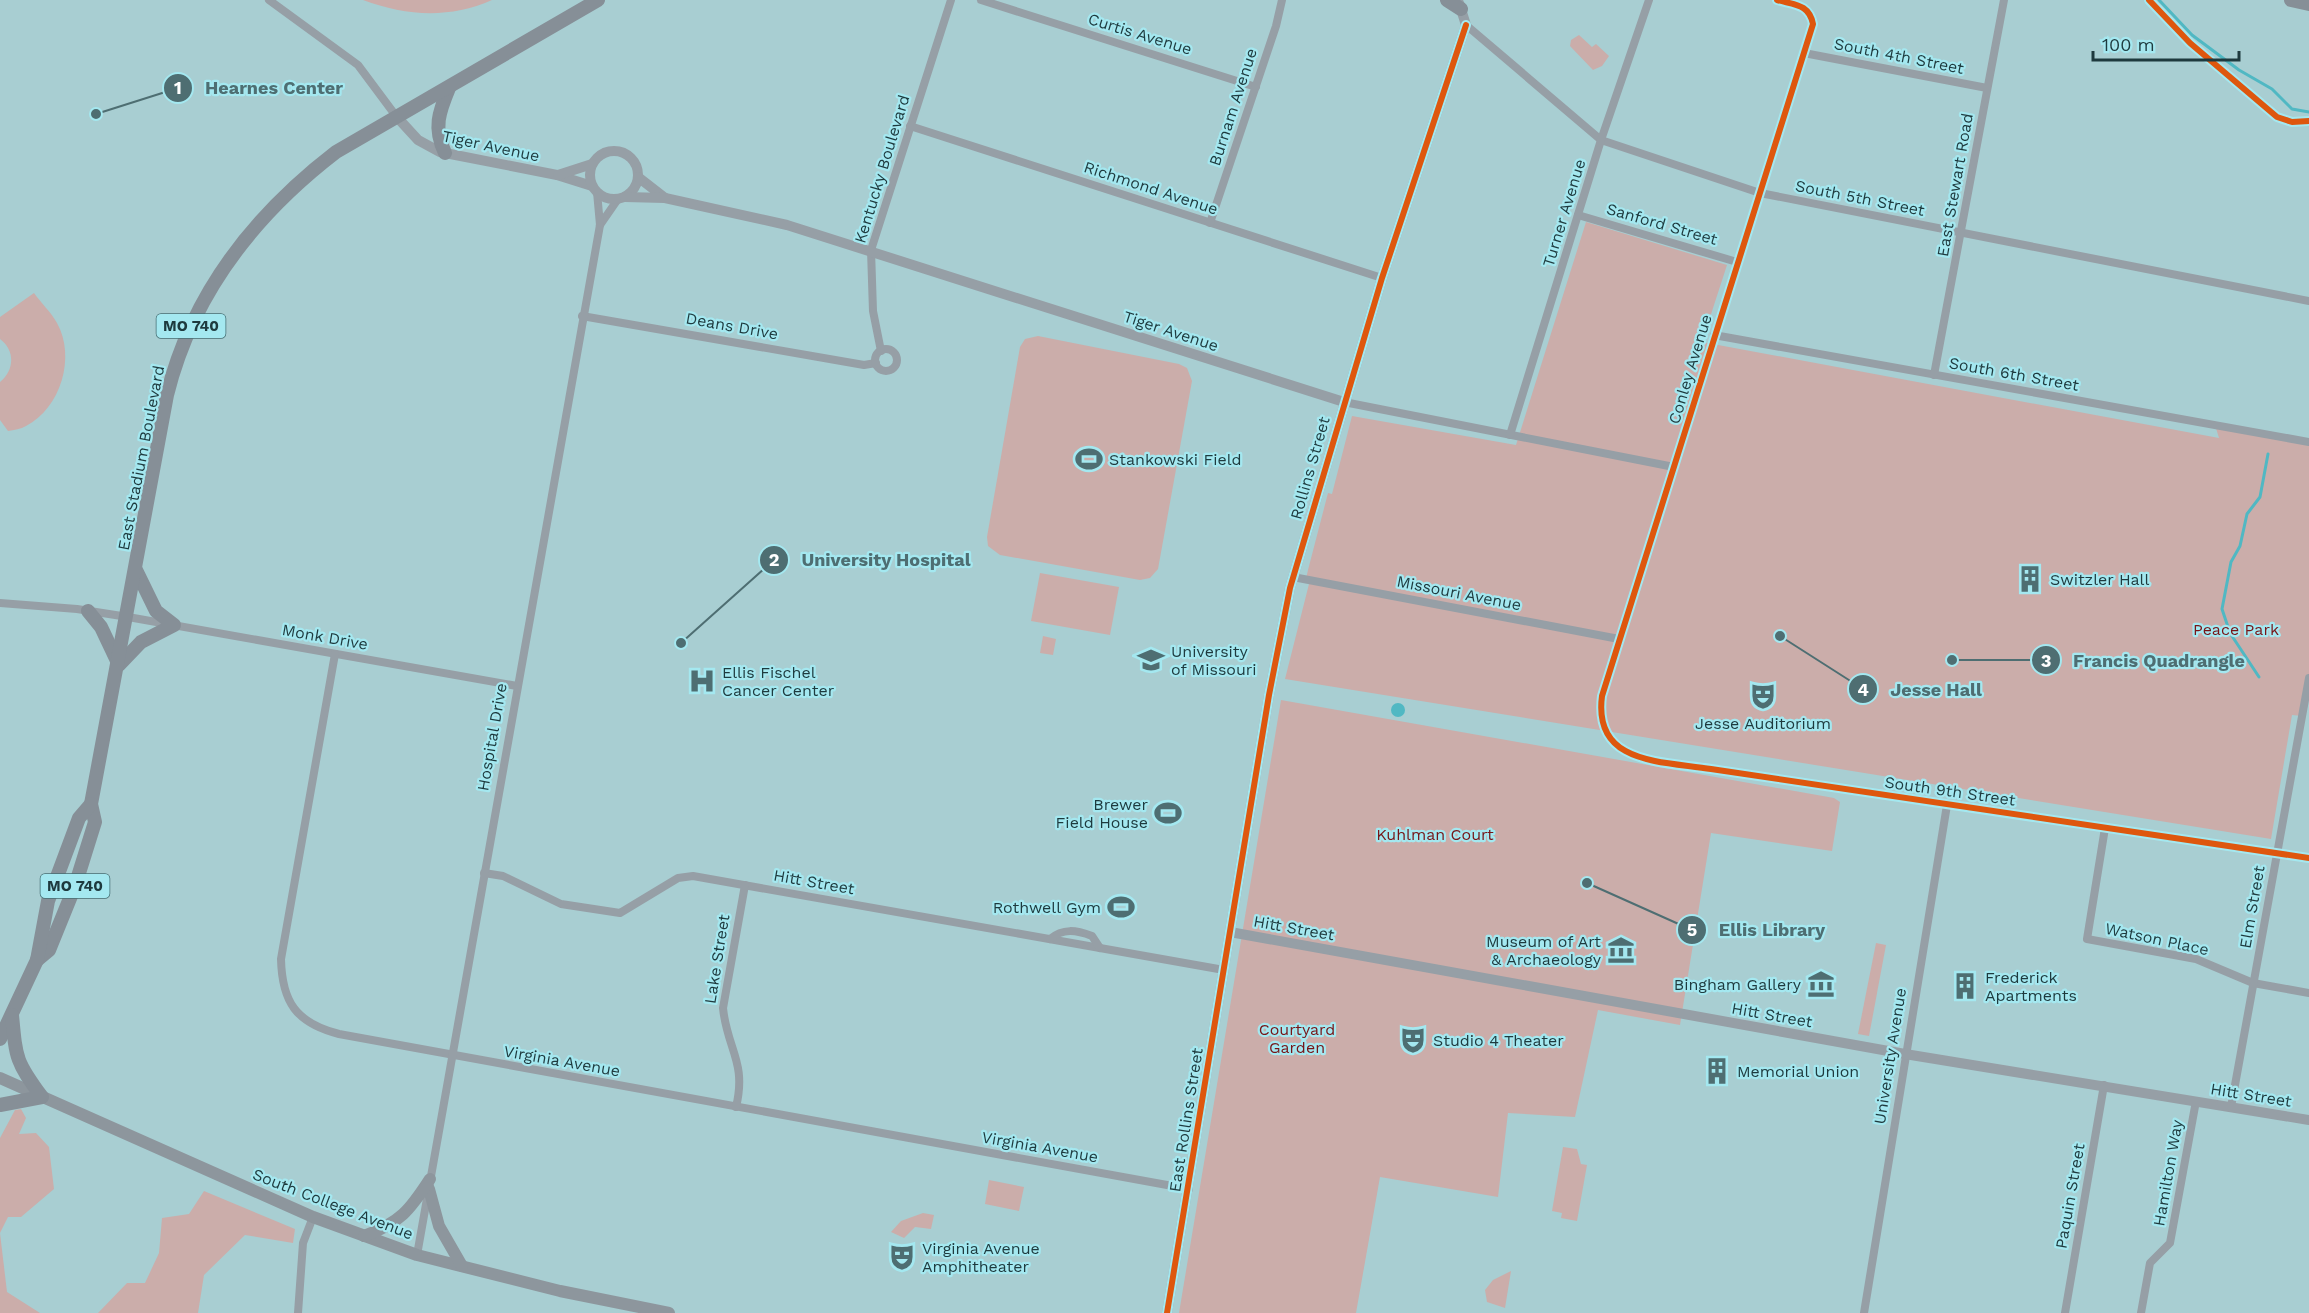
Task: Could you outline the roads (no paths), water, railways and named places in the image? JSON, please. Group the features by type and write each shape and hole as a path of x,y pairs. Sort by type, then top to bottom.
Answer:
{"main road":[{"name":"East Stadium Boulevard","path":"37,960 49,950 75,886 95,822 91,804 175,366 205,296 238,247 278,202 336,152 396,116 419,106 598,0"},
{"path":"1447,0 1461,3"},
{"path":"2291,0 2309,4"},
{"path":"446,153 439,141 437,123 449,87"},
{"path":"88,611 100,627 119,665 141,642 174,626 156,611 136,570"},
{"name":"East Stadium Boulevard","path":"0,1040 6,1017 37,960 48,901 79,818 91,804"},
{"path":"0,1105 42,1097 20,1067 6,1017"},
{"name":"South College Avenue","path":"0,1078 313,1217 417,1255 632,1310 669,1313"},
{"path":"364,1236 404,1216 429,1184"},
{"path":"429,1184 439,1226 462,1266"}],"street":[{"path":"269,0 358,65 396,116"},
{"name":"Kentucky Boulevard","path":"881,351 873,311 871,250 951,0"},
{"name":"Curtis Avenue","path":"981,0 1256,87"},
{"name":"Burnam Avenue","path":"1210,223 1256,87 1282,0"},
{"name":"Turner Avenue","path":"1510,435 1601,140 1649,0"},
{"name":"Conley Avenue","path":"1601,724 1602,696 1619,639 1813,24 1811,13 1805,8 1777,0"},
{"name":"East Stewart Road","path":"1934,375 2004,0"},
{"path":"1461,3 1466,25"},
{"name":"South 5th Street","path":"1466,25 1601,140 1760,193 2309,301"},
{"name":"Rollins Street","path":"1230,932 1270,687 1293,577 1382,278 1466,25"},
{"name":"South 4th Street","path":"1804,53 1987,88"},
{"name":"Tiger Avenue","path":"396,116 427,147 446,153 558,175 594,189"},
{"name":"Richmond Avenue","path":"910,126 1382,278"},
{"path":"620,152 634,161 638,177 636,185 621,198 603,197 594,189 590,171 592,164 603,153 620,152"},
{"name":"Tiger Avenue","path":"558,175 592,164"},
{"name":"Tiger Avenue","path":"638,177 665,198"},
{"name":"Hospital Drive","path":"417,1255 582,316 600,225 594,189"},
{"name":"Tiger Avenue","path":"621,198 665,198 787,225 1344,402 1674,467"},
{"name":"Hospital Drive","path":"600,225 621,198"},
{"name":"Sanford Street","path":"1578,215 1737,262"},
{"name":"Deans Drive","path":"582,316 864,365 876,363"},
{"name":"South 6th Street","path":"1714,335 2309,442"},
{"path":"881,351 893,351 896,364 892,369 885,370 876,363 876,357 881,351"},
{"name":"Missouri Avenue","path":"1293,577 1619,639"},
{"name":"Monk Drive","path":"0,603 128,617 517,686"},
{"name":"Virginia Avenue","path":"335,654 281,959 281,981 287,998 296,1012 308,1023 324,1030 451,1055 1189,1189"},
{"name":"Elm Street","path":"2231,1107 2277,853 2306,717 2309,678"},
{"name":"South 9th Street","path":"1601,724 1608,738 1621,750 1634,756 2309,858"},
{"name":"University Avenue","path":"1864,1313 1947,805"},
{"name":"Watson Place","path":"2105,828 2087,939 2196,959 2253,983 2309,993"},
{"name":"Hitt Street","path":"484,873 503,876 561,904 620,913 685,875 1224,970"},
{"name":"Lake Street","path":"736,1107 741,1080 724,1025 723,1008 745,885"},
{"name":"East Rollins Street","path":"1167,1313 1230,932"},
{"name":"Hitt Street","path":"1230,932 1905,1054 2309,1120"},
{"name":"Paquin Street","path":"2066,1313 2104,1085"},
{"name":"Hamilton Way","path":"2141,1313 2150,1263 2170,1243 2196,1101"},
{"path":"298,1313 303,1243 313,1217"}],"water":[{"path":"1398,703 1403,705 1405,710 1403,715 1398,717 1393,715 1391,710 1393,705"}],"waterway":[{"path":"2159,0 2192,35 2239,70 2272,89 2292,109 2309,112"},
{"path":"2259,677 2230,633 2222,609 2231,562 2240,546 2247,514 2260,497 2268,454"}],"place":[{"name":"Hearnes Center","path":"96,114"},
{"name":"Stankowski Field","path":"1089,459"},
{"name":"Switzler Hall","path":"2030,579"},
{"name":"Jesse Hall","path":"1780,636"},
{"name":"University Hospital","path":"681,643"},
{"name":"University of Missouri","path":"1151,660"},
{"name":"Francis Quadrangle","path":"1952,660"},
{"name":"Ellis Fischel Cancer Center","path":"702,681"},
{"name":"Jesse Auditorium","path":"1763,696"},
{"name":"Brewer Field House","path":"1168,813"},
{"name":"Ellis Library","path":"1587,883"},
{"name":"Rothwell Gym","path":"1121,907"},
{"name":"Museum of Art & Archaeology","path":"1621,950"},
{"name":"Bingham Gallery","path":"1821,984"},
{"name":"Frederick Apartments","path":"1965,986"},
{"name":"Studio 4 Theater","path":"1413,1040"},
{"name":"Memorial Union","path":"1717,1071"},
{"name":"Virginia Avenue Amphitheater","path":"902,1257"}],"park label":[{"name":"Peace Park","path":"2236,629"},
{"name":"Kuhlman Court","path":"1435,834"},
{"name":"Courtyard Garden","path":"1297,1038"}]}
